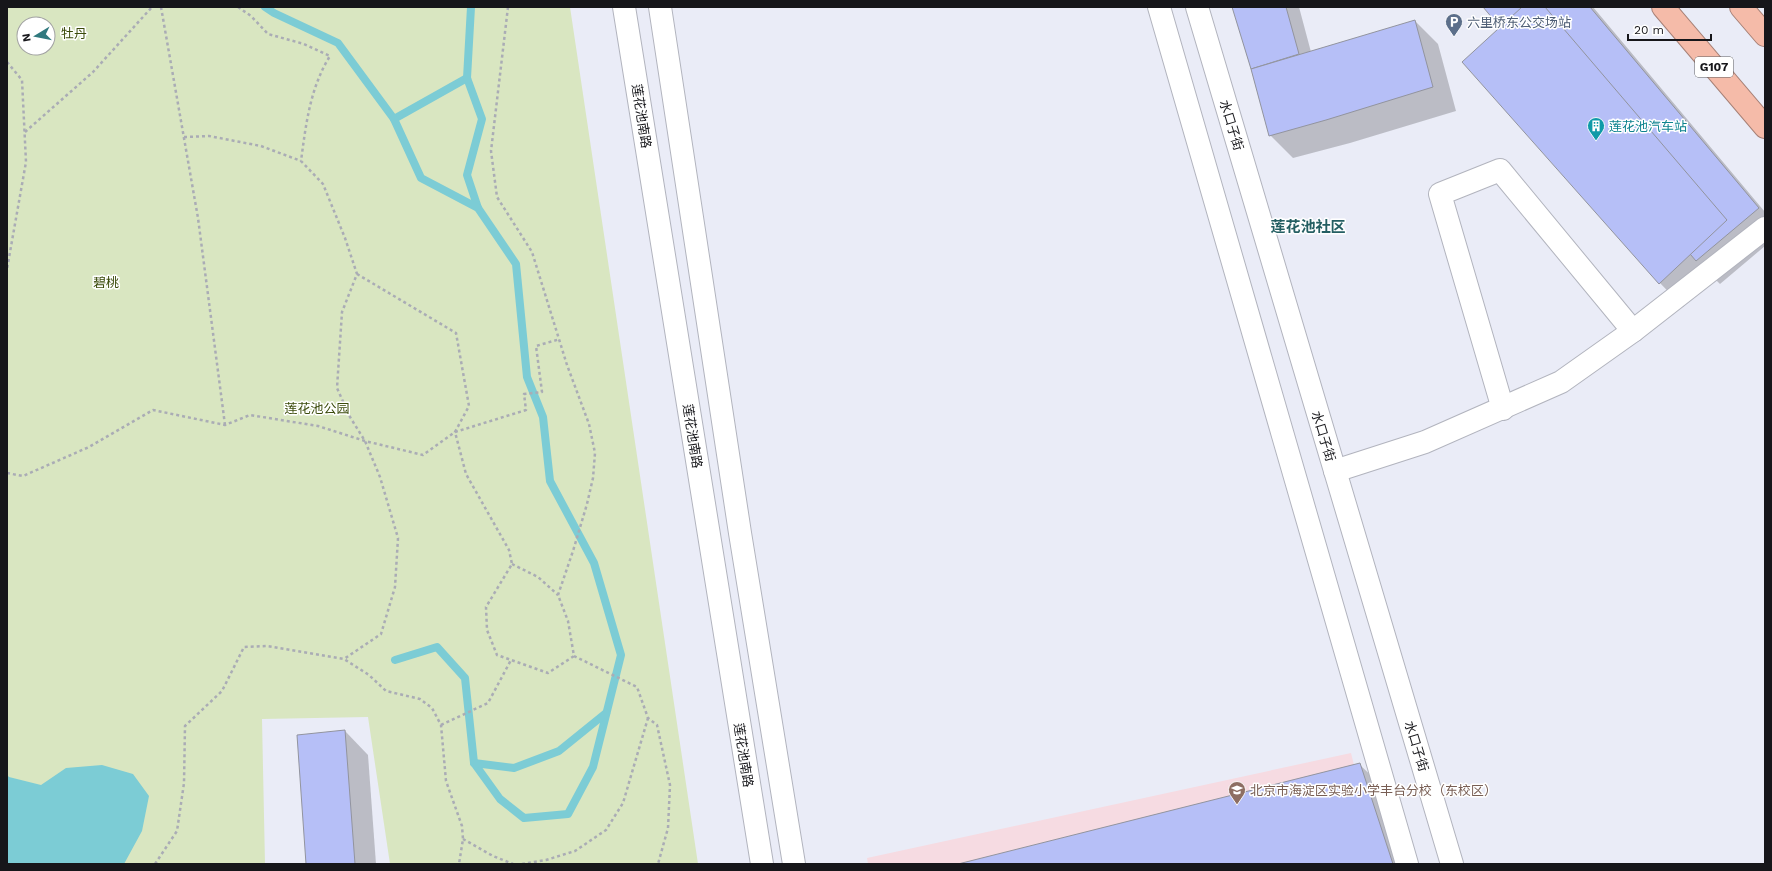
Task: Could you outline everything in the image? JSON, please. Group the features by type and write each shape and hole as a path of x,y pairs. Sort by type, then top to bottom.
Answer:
{"highway":[{"name":"G107","path":"1664,7 1765,127"},
{"path":"1741,7 1765,35"}],"street":[{"name":"莲花池南路","path":"624,7 762,864"},
{"path":"660,7 740,533 794,864"},
{"path":"1159,7 1407,864"},
{"name":"水口子街","path":"1197,7 1452,864"},
{"path":"1503,409 1440,194 1500,170 1633,331"},
{"path":"1335,471 1426,442 1561,382 1633,331 1765,228"}],"path":[{"path":"25,132 93,72 152,7"},
{"path":"161,7 198,218 225,425"},
{"path":"238,7 251,16 268,34 304,44 330,56 320,72 311,98 301,161"},
{"path":"508,7 491,152 497,197 532,252 586,416 595,453 593,478 582,523 558,595"},
{"path":"7,62 22,80 26,162 7,269"},
{"path":"184,137 209,136 261,146 301,161 323,184 345,238 357,274 342,312 337,388 350,417 365,441 380,477 398,538 396,587 381,634 344,659"},
{"path":"357,274 456,333 469,406 455,432 466,474 509,550 512,564 486,607 487,630 497,655 548,673 574,656"},
{"path":"7,473 23,476 89,447 153,410 225,425 250,415 318,426 365,441 423,455 455,432 526,410 524,394 542,392 536,346 560,339"},
{"path":"512,564 538,577 558,595 568,622 574,656"},
{"path":"155,864 177,831 184,783 185,726 222,691 244,648 266,646 344,659 370,675 386,690 420,699 432,708 441,725 446,781 462,826 463,839 459,864"},
{"path":"574,656 637,687 648,718 657,725 670,785 668,828 658,864"},
{"path":"441,725 459,718 488,703 511,660"},
{"path":"522,864 546,860 575,851 606,830 623,803 648,718"},
{"path":"463,839 493,856 513,864"}],"shaded area":[{"name":"北京市海淀区实验小学丰台分校（东校区）","path":"1351,753 1379,864 868,864 867,858"}],"green space":[{"name":"莲花池公园","path":"7,7 570,7 698,864 390,864 368,717 262,719 265,864 7,864"}],"water":[{"path":"102,765 133,774 149,796 142,831 124,864 7,864 7,775 9,777 41,785 66,768"}],"building":[{"path":"1232,7 1286,7 1299,54 1251,69"},
{"path":"1483,7 1590,7 1759,208 1696,261"},
{"name":"莲花池汽车站","path":"1522,7 1545,7 1727,220 1659,284 1462,62"},
{"path":"1415,20 1433,87 1269,136 1251,69"},
{"path":"345,730 355,864 306,864 297,735"},
{"name":"北京市海淀区实验小学丰台分校（东校区）","path":"1360,763 1393,864 958,864"}],"waterway":[{"path":"265,7 274,13 338,43 394,119 467,78"},
{"path":"471,7 467,78 482,119 467,175 478,208"},
{"path":"394,119 421,178 478,208 516,264 527,377 543,417 550,481 594,563 621,655 593,767 568,814 524,818 500,799 474,763 465,678 437,647 395,660"},
{"path":"474,763 514,768 559,751 606,713"}],"place":[{"name":"六里桥东公交场站","path":"1454,37"},
{"name":"莲花池汽车站","path":"1596,141"},
{"name":"北京市海淀区实验小学丰台分校（东校区）","path":"1237,805"}],"district":[{"name":"莲花池社区","path":"1308,227"}],"park label":[{"name":"牡丹","path":"74,33"},
{"name":"碧桃","path":"106,282"}]}
